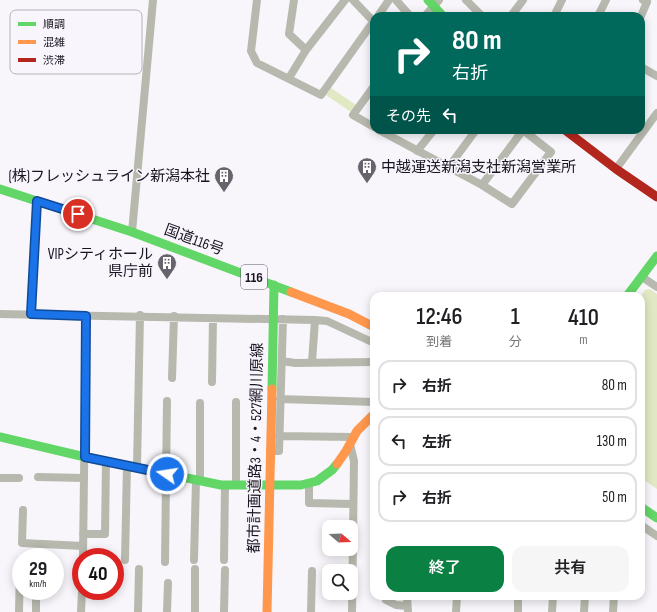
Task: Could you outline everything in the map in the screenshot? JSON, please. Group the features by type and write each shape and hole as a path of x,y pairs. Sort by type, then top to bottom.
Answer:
{"main road":[{"path":"434,2 440,12"},
{"path":"570,134 657,198"},
{"name":"国道116号","path":"0,189 132,232 349,314 370,325"},
{"path":"630,292 657,256"},
{"name":"都市計画道路3・4・527網川原線","path":"267,612 274,285"},
{"path":"0,436 85,457 225,485 301,485 317,481 332,470 357,432 370,418"},
{"path":"645,510 657,518"}],"street":[{"path":"132,232 153,0"},
{"path":"257,0 251,51 257,63 289,78 321,96 370,27"},
{"path":"294,0 289,34 306,50"},
{"path":"289,78 306,50 345,0"},
{"path":"353,0 370,15"},
{"path":"381,12 389,0"},
{"path":"396,0 406,12"},
{"path":"514,12 523,0"},
{"path":"556,12 562,0"},
{"path":"600,12 606,0"},
{"path":"643,0 647,2 643,12"},
{"path":"428,12 434,2"},
{"path":"471,2 479,12"},
{"path":"645,69 657,76"},
{"path":"370,92 353,115 370,125"},
{"path":"645,129 657,113"},
{"path":"389,134 448,168 482,185 512,204 551,152 528,134"},
{"path":"418,151 431,134"},
{"path":"448,168 473,134"},
{"path":"482,185 520,134"},
{"path":"616,169 642,134"},
{"path":"31,314 37,201"},
{"path":"642,277 657,287"},
{"path":"0,314 86,316 140,315 315,320 327,321 370,341"},
{"path":"137,467 140,315"},
{"path":"23,510 22,543 83,546 86,316"},
{"path":"172,378 174,316"},
{"path":"212,382 213,318"},
{"path":"270,452 278,451 283,320"},
{"path":"312,362 315,320"},
{"path":"282,361 295,363 370,362"},
{"path":"280,399 370,402"},
{"path":"165,562 167,401"},
{"path":"236,402 236,485"},
{"path":"195,612 200,403"},
{"path":"279,436 352,441 354,460 352,504 352,612"},
{"path":"83,534 105,534 106,461"},
{"path":"125,560 126,465"},
{"path":"38,477 84,478"},
{"path":"0,478 19,478"},
{"path":"309,483 309,503 352,504"},
{"path":"224,560 225,485"},
{"path":"645,528 657,536"},
{"path":"138,612 139,569"},
{"path":"224,612 225,570"},
{"path":"311,612 312,571"},
{"path":"167,612 168,583"},
{"path":"19,600 19,612"},
{"path":"36,600 36,612"},
{"path":"82,600 82,612"},
{"path":"386,600 407,609"},
{"path":"456,612 457,600"},
{"path":"518,600 518,612"},
{"path":"552,612 553,600"},
{"path":"584,612 585,600"},
{"path":"613,612 614,600"}],"green space":[{"path":"331,88 356,105 351,112 326,95"},
{"path":"650,289 657,294 657,489 645,481 645,292 644,292 645,290"}],"traffic: fast":[{"path":"428,0 439,12"},
{"path":"0,189 132,232 291,292"},
{"path":"630,292 657,256"},
{"path":"272,389 274,285"},
{"path":"0,437 85,457 221,485 301,485 317,481 332,470 337,464"},
{"path":"645,510 657,518"}],"traffic: slow":[{"path":"291,292 349,314 370,325"},
{"path":"267,612 272,389"},
{"path":"337,464 357,431 370,418"}],"traffic: jam":[{"path":"570,134 616,169 657,197"}],"place":[{"name":"中越運送新潟支社新潟営業所","path":"367,184"},
{"name":"(株)フレッシュライン新潟本社","path":"224,193"},
{"name":"VIPシティホール 県庁前","path":"167,280"}],"route":[{"path":"78,214 37,201 31,314 86,316 85,457 167,474"}]}
